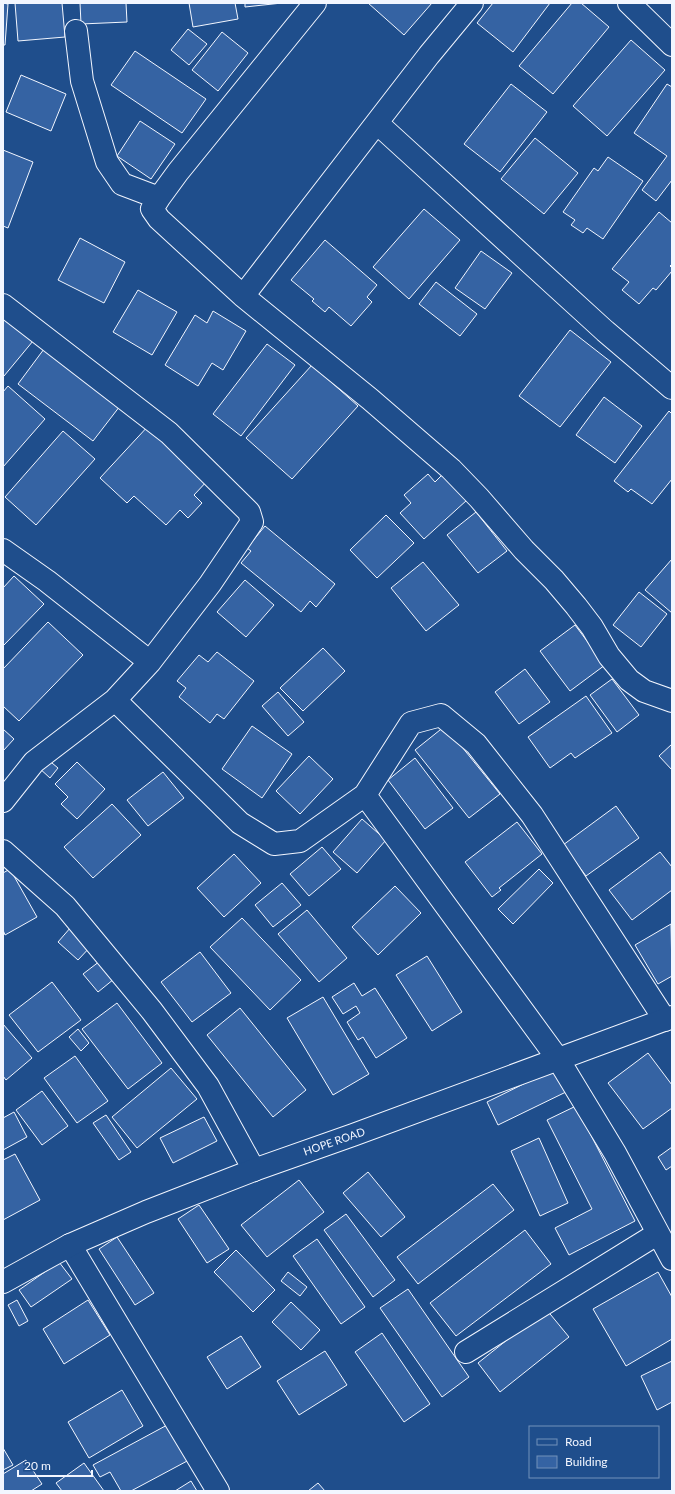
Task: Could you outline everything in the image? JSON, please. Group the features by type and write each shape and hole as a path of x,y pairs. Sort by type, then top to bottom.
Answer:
{"street":[{"path":"315,3 159,198 152,209 159,219 243,296 370,399 451,469 572,601 592,627 609,656 629,680 644,691 672,701"},
{"path":"243,296 429,55 472,3"},
{"path":"629,3 672,45"},
{"path":"76,31 82,81 107,162 122,184 159,198"},
{"path":"377,123 606,331 672,388"},
{"path":"3,305 168,433 249,512 252,522 210,584 150,662 115,700 34,762 3,801"},
{"path":"3,550 47,581 150,662"},
{"path":"115,700 240,823 274,844 300,842 365,795 411,723 441,715 476,744 532,815 668,1018"},
{"path":"365,795 558,1059 615,1153 657,1234 672,1259"},
{"path":"3,851 65,906 152,1011 208,1086 254,1170"},
{"name":"HOPE ROAD","path":"3,1282 70,1245 146,1212 254,1170 353,1135 668,1018"},
{"path":"466,1352 657,1234"},
{"path":"70,1245 218,1491"}],"building":[{"path":"3,3 8,4 5,45 3,45"},
{"path":"15,3 62,3 65,37 18,41"},
{"path":"80,3 126,3 127,22 81,24"},
{"path":"189,3 235,3 238,19 193,27"},
{"path":"245,3 282,3 245,7"},
{"path":"368,3 432,3 404,35"},
{"path":"493,3 550,3 513,52 477,23"},
{"path":"572,3 581,3 609,27 553,94 519,66"},
{"path":"188,29 207,44 189,65 171,50"},
{"path":"222,32 248,53 218,91 192,70"},
{"path":"631,40 665,70 607,136 573,106"},
{"path":"135,51 206,99 182,133 111,85"},
{"path":"21,75 66,94 51,131 6,112"},
{"path":"511,84 547,112 500,172 464,144"},
{"path":"667,84 672,87 672,180 656,201 642,190 667,156 634,133"},
{"path":"140,121 175,144 151,179 117,156"},
{"path":"535,138 578,173 544,214 501,179"},
{"path":"3,150 33,162 8,228 3,226"},
{"path":"608,157 643,181 603,239 587,228 583,233 571,225 575,220 563,212 594,168 598,171"},
{"path":"424,209 460,240 409,299 373,267"},
{"path":"659,212 672,223 672,264 670,266 672,271 656,290 653,288 639,304 622,290 629,282 612,269"},
{"path":"80,238 125,262 104,303 58,280"},
{"path":"325,240 377,285 367,297 372,302 351,326 329,307 325,312 312,301 314,299 291,280"},
{"path":"481,251 512,273 485,309 455,288"},
{"path":"436,282 477,314 460,336 419,304"},
{"path":"138,290 177,312 152,355 113,332"},
{"path":"213,311 246,331 223,370 212,363 198,386 165,365 195,315 207,323"},
{"path":"3,317 33,341 4,376 3,375"},
{"path":"570,330 611,362 560,427 519,396"},
{"path":"267,344 295,365 241,436 213,414"},
{"path":"44,349 120,406 93,441 18,384"},
{"path":"312,365 358,406 292,479 246,438"},
{"path":"8,386 45,419 3,467 3,392"},
{"path":"604,397 642,426 615,463 576,435"},
{"path":"669,411 672,414 672,479 652,504 631,489 628,492 614,481"},
{"path":"150,424 209,479 194,495 202,503 188,518 180,510 166,525 134,496 127,503 100,478"},
{"path":"63,431 95,459 36,525 5,497"},
{"path":"428,474 435,482 443,474 467,500 424,539 400,513 411,503 404,495"},
{"path":"476,512 507,551 478,573 447,535"},
{"path":"386,515 414,543 377,578 350,550"},
{"path":"265,526 335,584 316,607 310,601 301,612 241,563 251,551 247,548"},
{"path":"672,559 672,613 645,590"},
{"path":"423,562 459,605 426,631 391,588"},
{"path":"14,576 44,604 3,646 3,588"},
{"path":"245,580 274,605 246,637 217,612"},
{"path":"639,592 667,614 641,647 613,625"},
{"path":"48,622 83,655 19,721 3,706 3,669"},
{"path":"575,625 605,665 570,691 540,651"},
{"path":"323,648 345,671 303,711 280,688"},
{"path":"217,652 254,681 224,719 217,714 210,723 179,697 186,688 177,681 199,655 208,662"},
{"path":"525,669 550,702 519,724 495,692"},
{"path":"612,679 639,715 617,732 590,695"},
{"path":"278,692 304,722 288,736 262,706"},
{"path":"586,696 612,733 575,758 571,753 550,768 528,737"},
{"path":"252,726 292,754 262,798 222,769"},
{"path":"445,726 500,794 469,818 415,750"},
{"path":"3,729 14,739 3,751"},
{"path":"672,744 672,770 659,756"},
{"path":"309,756 333,779 300,814 276,791"},
{"path":"46,758 58,768 50,778 38,767"},
{"path":"415,758 453,808 425,829 388,780"},
{"path":"77,762 105,789 77,819 61,804 68,797 55,784"},
{"path":"163,772 184,798 148,826 127,800"},
{"path":"112,804 141,835 93,878 64,847"},
{"path":"616,806 639,838 586,876 563,845"},
{"path":"362,819 386,840 357,873 333,852"},
{"path":"517,822 542,854 499,888 501,890 492,897 465,862"},
{"path":"322,847 341,869 309,896 290,874"},
{"path":"660,852 672,867 672,890 632,920 609,890"},
{"path":"234,854 261,883 224,917 197,888"},
{"path":"10,869 37,917 5,935 3,930 3,873"},
{"path":"539,869 553,883 513,924 498,909"},
{"path":"282,883 301,905 273,927 255,905"},
{"path":"395,886 421,913 378,955 352,927"},
{"path":"307,910 347,958 319,982 278,934"},
{"path":"242,918 301,980 270,1010 210,947"},
{"path":"671,924 672,976 658,984 635,945"},
{"path":"71,927 92,945 78,960 58,942"},
{"path":"200,952 231,993 192,1022 161,982"},
{"path":"427,956 462,1012 432,1031 396,975"},
{"path":"100,961 114,979 98,992 83,974"},
{"path":"52,982 81,1020 38,1052 9,1015"},
{"path":"354,983 362,996 375,988 407,1038 376,1058 363,1037 358,1040 347,1022 360,1013 356,1006 343,1014 332,997"},
{"path":"323,997 369,1074 333,1095 287,1018"},
{"path":"117,1003 162,1063 128,1089 82,1029"},
{"path":"240,1008 306,1090 273,1117 207,1035"},
{"path":"3,1024 32,1058 6,1080 3,1076"},
{"path":"78,1029 89,1043 81,1051 69,1037"},
{"path":"648,1053 672,1085 672,1108 643,1129 608,1083"},
{"path":"75,1056 108,1101 77,1123 44,1078"},
{"path":"171,1068 197,1099 137,1148 112,1117"},
{"path":"556,1068 568,1091 498,1125 487,1102"},
{"path":"42,1091 68,1126 42,1145 16,1110"},
{"path":"576,1106 635,1221 569,1255 555,1228 592,1209 547,1120"},
{"path":"14,1112 27,1137 3,1150 3,1118"},
{"path":"106,1115 131,1152 119,1160 93,1123"},
{"path":"204,1117 217,1141 173,1163 160,1138"},
{"path":"539,1138 568,1203 540,1216 511,1151"},
{"path":"672,1147 672,1166 666,1170 658,1157"},
{"path":"15,1154 40,1200 3,1220 3,1160"},
{"path":"368,1172 405,1217 381,1237 343,1193"},
{"path":"299,1180 324,1212 267,1257 241,1225"},
{"path":"493,1184 514,1210 418,1284 397,1257"},
{"path":"199,1205 229,1249 207,1263 178,1219"},
{"path":"346,1214 395,1280 373,1297 324,1230"},
{"path":"525,1230 551,1264 456,1336 430,1303"},
{"path":"117,1237 154,1293 135,1305 99,1249"},
{"path":"317,1239 365,1307 341,1324 293,1256"},
{"path":"236,1250 275,1290 253,1312 214,1272"},
{"path":"59,1262 72,1279 31,1307 19,1290"},
{"path":"288,1272 307,1287 300,1296 281,1281"},
{"path":"658,1272 672,1297 672,1339 626,1366 593,1309"},
{"path":"408,1289 469,1377 442,1397 380,1308"},
{"path":"17,1300 28,1321 19,1326 8,1305"},
{"path":"88,1300 110,1335 64,1364 43,1329"},
{"path":"291,1302 320,1330 301,1350 272,1322"},
{"path":"546,1309 569,1337 500,1392 478,1363"},
{"path":"382,1333 430,1404 404,1422 355,1352"},
{"path":"241,1336 261,1367 227,1389 207,1357"},
{"path":"325,1351 347,1385 299,1415 277,1381"},
{"path":"672,1361 672,1402 657,1410 641,1376"},
{"path":"122,1390 143,1426 89,1458 68,1422"},
{"path":"169,1424 189,1460 131,1491 121,1491 110,1472 100,1477 93,1465"},
{"path":"3,1448 13,1465 3,1470"},
{"path":"26,1460 42,1484 31,1491 3,1491 3,1474"},
{"path":"84,1463 104,1491 62,1491 56,1483"},
{"path":"191,1481 197,1491 175,1491"},
{"path":"318,1483 325,1491 308,1491"}]}
